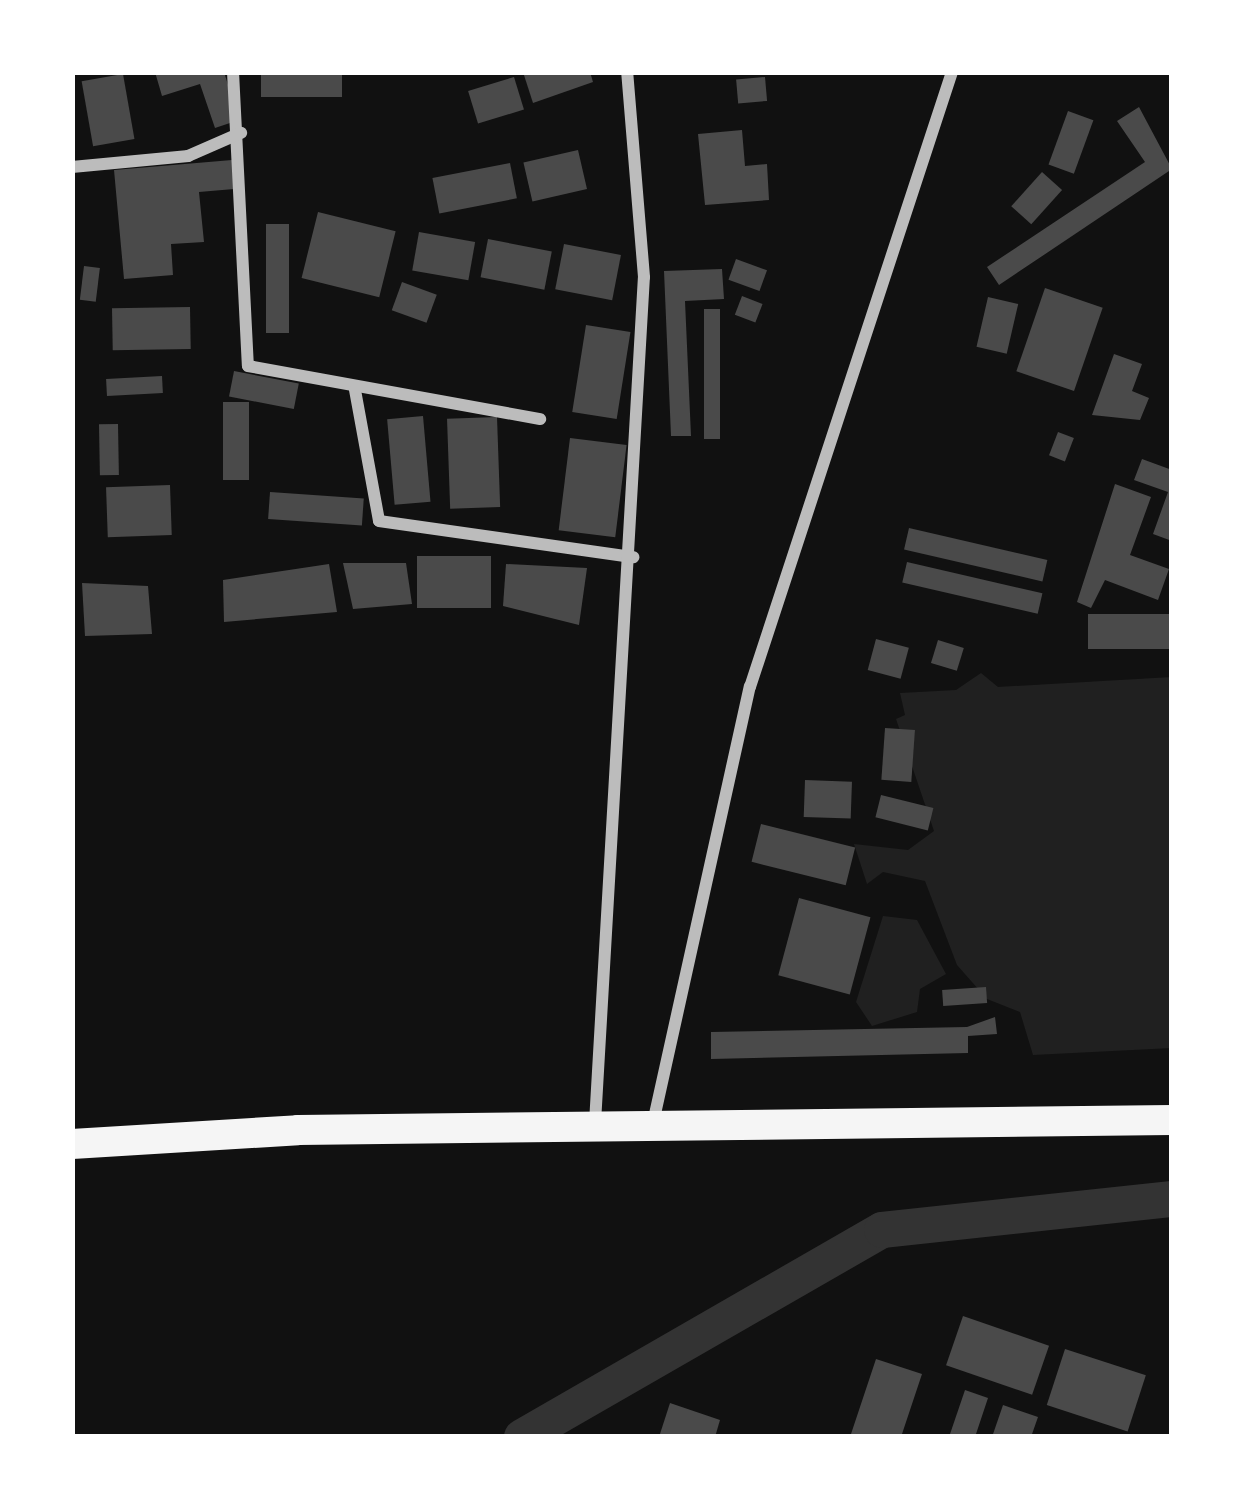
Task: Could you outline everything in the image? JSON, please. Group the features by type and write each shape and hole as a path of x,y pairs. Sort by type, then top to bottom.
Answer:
{"main road":[{"path":"72,1144 1172,1120"}],"street":[{"path":"233,72 241,133 248,366 355,390 389,386 540,419"},
{"path":"594,1130 633,557 644,277 627,72"},
{"path":"652,1130 750,687 952,72"},
{"path":"72,167 188,156 241,133"},
{"path":"355,390 379,521 633,557"}],"shaded area":[{"path":"981,673 998,687 1172,677 1172,1048 1033,1055 1020,1012 987,999 957,965 925,881 883,872 867,884 854,844 908,850 934,831 896,719 905,715 900,693 956,690"},
{"path":"883,916 917,920 946,974 920,989 917,1012 872,1026 856,1002"}],"building":[{"path":"155,72 224,72 239,120 215,128 200,84 162,96"},
{"path":"261,72 342,72 342,97 261,97"},
{"path":"523,72 590,72 593,82 533,103"},
{"path":"123,74 134,139 93,146 82,81"},
{"path":"514,77 524,110 478,124 468,91"},
{"path":"765,77 767,101 738,103 736,80"},
{"path":"1139,107 1172,169 999,285 987,267 1145,162 1117,121"},
{"path":"1068,111 1093,120 1074,174 1049,165"},
{"path":"742,130 745,166 767,164 769,200 705,205 698,134"},
{"path":"578,150 587,189 532,202 523,163"},
{"path":"232,160 234,189 199,192 204,242 171,244 173,275 124,279 114,170"},
{"path":"510,163 517,198 439,213 432,178"},
{"path":"1042,172 1062,190 1031,224 1011,206"},
{"path":"318,212 396,231 379,297 302,278"},
{"path":"266,224 289,224 289,333 266,333"},
{"path":"419,232 475,242 468,280 412,270"},
{"path":"488,239 552,251 544,290 481,277"},
{"path":"564,244 621,255 612,300 555,289"},
{"path":"736,259 767,270 759,291 728,280"},
{"path":"84,266 100,268 96,302 80,300"},
{"path":"722,269 724,299 685,301 691,436 671,436 664,271"},
{"path":"402,282 437,295 427,323 392,310"},
{"path":"1045,288 1103,308 1074,391 1016,371"},
{"path":"742,296 763,304 755,323 735,315"},
{"path":"988,297 1018,304 1007,354 977,347"},
{"path":"190,307 191,349 113,350 112,308"},
{"path":"704,309 720,309 720,439 704,439"},
{"path":"586,325 630,332 617,419 572,412"},
{"path":"1114,354 1142,364 1132,391 1149,398 1140,420 1092,415"},
{"path":"234,371 299,384 294,409 229,397"},
{"path":"162,376 163,393 107,396 106,379"},
{"path":"223,402 249,402 249,480 223,480"},
{"path":"423,416 430,502 395,505 387,419"},
{"path":"497,417 500,507 450,509 447,419"},
{"path":"99,424 118,424 119,475 100,475"},
{"path":"1058,432 1074,438 1065,461 1049,455"},
{"path":"570,438 627,445 615,537 559,530"},
{"path":"1142,459 1172,470 1172,541 1153,534 1168,492 1134,480"},
{"path":"1115,484 1151,497 1130,555 1169,569 1158,600 1105,580 1091,608 1077,602"},
{"path":"170,485 172,535 108,537 106,487"},
{"path":"270,492 364,499 362,525 268,519"},
{"path":"909,528 1047,560 1042,581 904,549"},
{"path":"417,556 491,556 491,608 417,608"},
{"path":"907,562 1042,593 1038,614 902,582"},
{"path":"343,563 406,563 412,604 353,609"},
{"path":"329,564 337,612 224,622 223,580"},
{"path":"506,564 587,568 579,625 503,606"},
{"path":"82,583 148,586 152,634 85,636"},
{"path":"1088,614 1172,614 1172,649 1088,649"},
{"path":"876,639 909,648 901,679 868,670"},
{"path":"938,640 964,648 957,671 931,663"},
{"path":"885,728 915,730 911,782 881,780"},
{"path":"805,780 852,782 851,819 804,817"},
{"path":"881,795 933,808 928,830 875,817"},
{"path":"761,824 855,847 846,885 752,862"},
{"path":"799,898 870,917 850,994 778,975"},
{"path":"986,987 987,1003 943,1006 942,990"},
{"path":"995,1017 997,1034 968,1036 968,1053 711,1059 711,1032 967,1027"},
{"path":"963,1316 1049,1346 1032,1395 946,1365"},
{"path":"1065,1349 1146,1375 1128,1431 1047,1405"},
{"path":"876,1359 922,1374 901,1437 850,1437"},
{"path":"965,1390 988,1398 975,1437 949,1437"},
{"path":"670,1403 720,1420 715,1437 659,1437"},
{"path":"1003,1405 1038,1417 1031,1437 992,1437"}],"waterway":[{"path":"522,1437 882,1230 1172,1199"}]}
